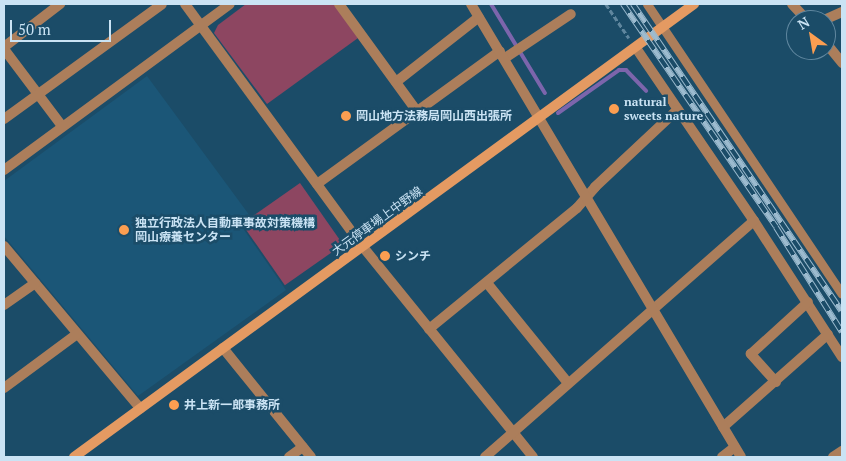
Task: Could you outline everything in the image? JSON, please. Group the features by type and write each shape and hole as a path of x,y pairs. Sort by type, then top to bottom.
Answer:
{"main road":[{"name":"大元停車場上中野線","path":"75,457 694,4"}],"street":[{"path":"60,4 4,48 62,126"},
{"path":"4,119 162,4"},
{"path":"186,4 363,247 534,457"},
{"path":"4,170 230,4"},
{"path":"339,4 416,110"},
{"path":"471,4 540,116 586,198 741,457"},
{"path":"647,4 842,294"},
{"path":"317,184 416,110 502,55 519,50 571,14"},
{"path":"396,82 479,17"},
{"path":"636,48 808,302 842,358"},
{"path":"429,330 487,284 586,198 677,110"},
{"path":"485,457 568,382 654,310 754,221"},
{"path":"4,246 140,408"},
{"path":"4,305 35,283"},
{"path":"487,284 568,382"},
{"path":"776,382 751,354 808,302"},
{"path":"4,388 77,334"},
{"path":"723,427 828,334"},
{"path":"223,348 311,457"},
{"path":"289,457 303,447"},
{"path":"722,457 735,447"},
{"path":"833,457 842,450"}],"path":[{"path":"606,4 636,48"}],"shaded area":[{"path":"246,4 334,4 358,38 267,104 214,33 218,25"},
{"name":"独立行政法人自動車事故対策機構 岡山療養センター","path":"147,76 250,216 240,224 286,290 138,396 4,236 4,181"},
{"path":"300,183 343,244 285,285 242,224"}],"waterway":[{"path":"491,4 545,93"},
{"path":"558,113 619,70 626,70 646,91"}],"railway":[{"path":"623,4 776,227 842,332"},
{"path":"633,4 842,311"}],"place":[{"name":"natural sweets nature","path":"614,109"},
{"name":"岡山地方法務局岡山西出張所","path":"346,116"},
{"name":"独立行政法人自動車事故対策機構 岡山療養センター","path":"124,230"},
{"name":"シンチ","path":"385,256"},
{"name":"井上新一郎事務所","path":"174,405"}]}
